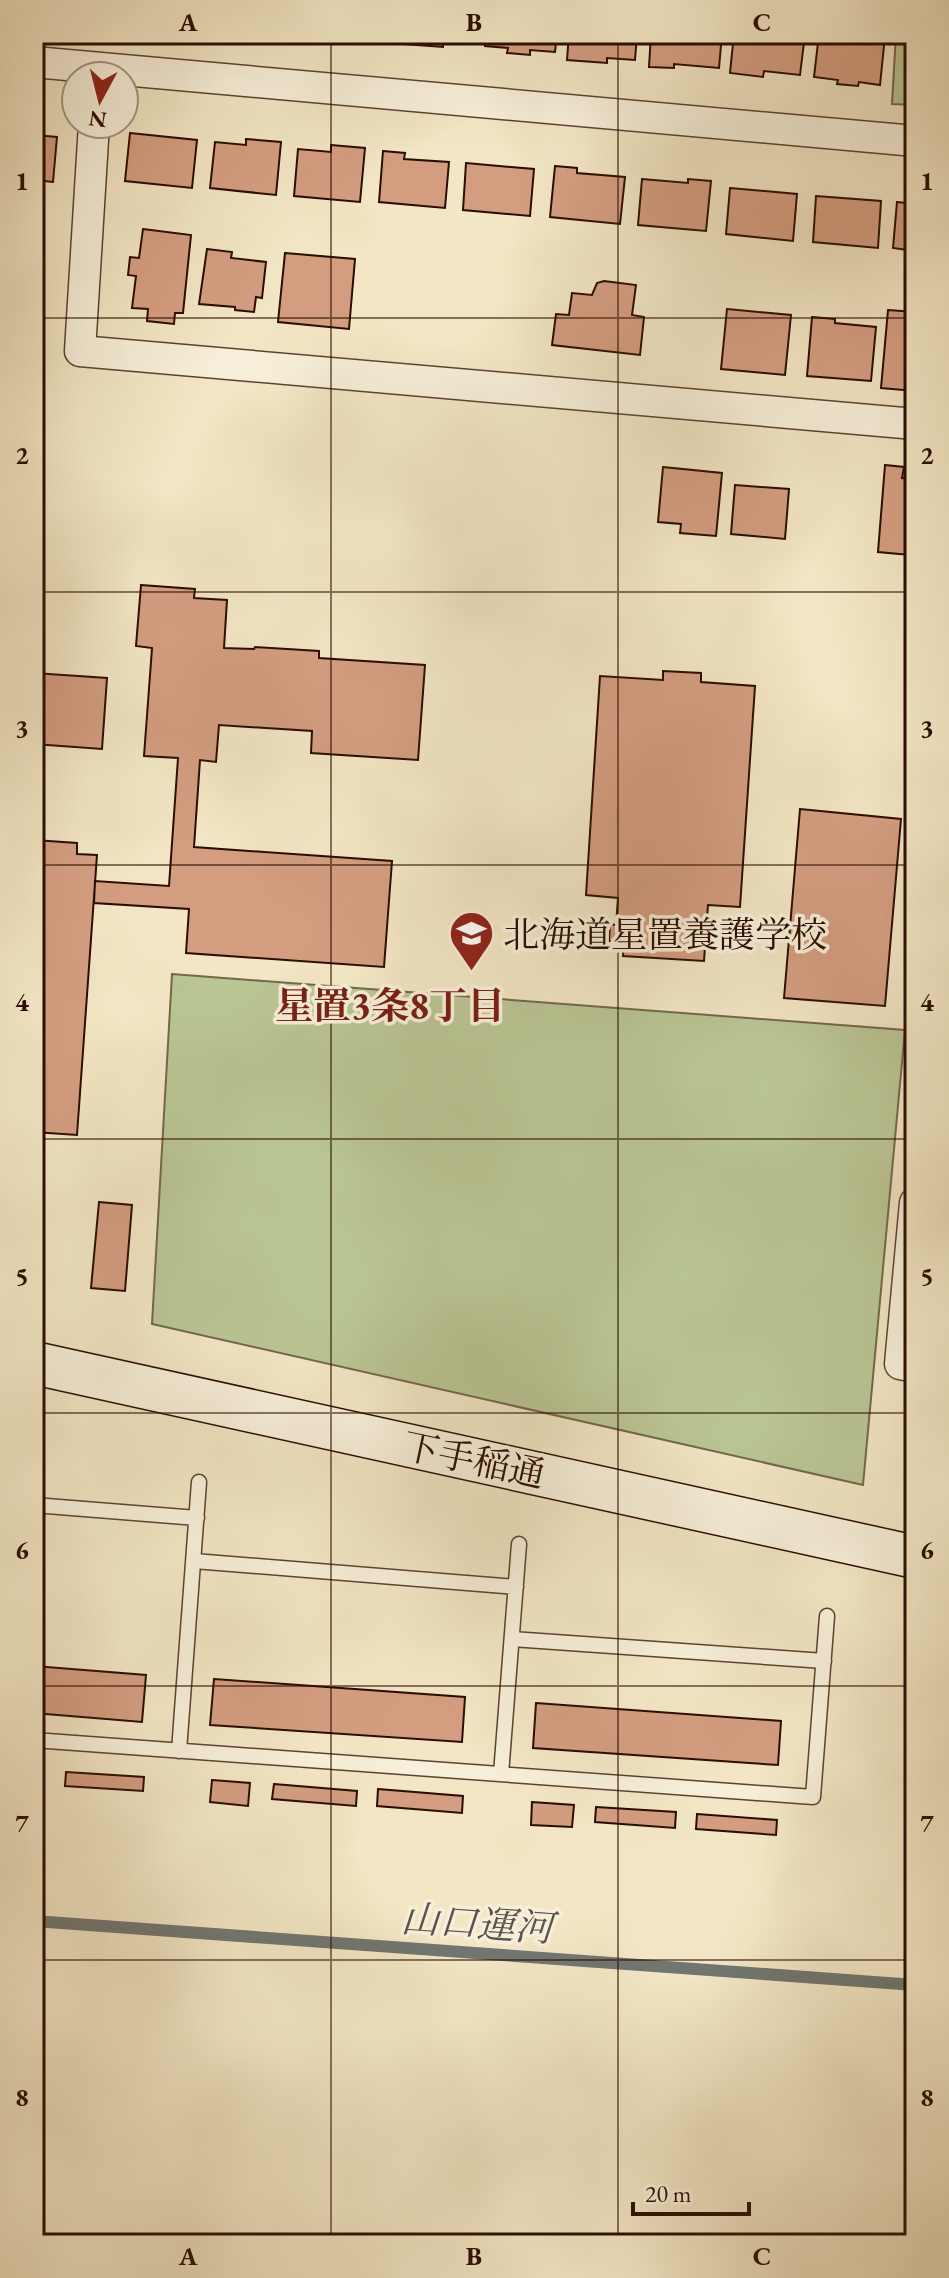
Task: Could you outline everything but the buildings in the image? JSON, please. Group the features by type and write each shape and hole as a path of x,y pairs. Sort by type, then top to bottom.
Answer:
{"street":[{"path":"34,62 60,66"},
{"path":"140,76 915,141"},
{"path":"93,140 80,351 915,424"},
{"path":"915,1203 900,1364 915,1367"},
{"name":"下手稲通","path":"34,1363 915,1557"}],"lane":[{"path":"179,1751 199,1482"},
{"path":"34,1505 197,1518"},
{"path":"501,1774 519,1544"},
{"path":"194,1561 516,1587"},
{"path":"34,1740 813,1797 827,1616"},
{"path":"512,1639 824,1661"}],"green space":[{"path":"896,34 915,34 915,105 892,104"},
{"path":"172,974 905,1030 863,1485 152,1324"}],"waterway":[{"name":"山口運河","path":"34,1921 915,1985"}],"place":[{"name":"北海道星置養護学校","path":"472,973"}],"district":[{"name":"星置3条8丁目","path":"390,1005"}]}
